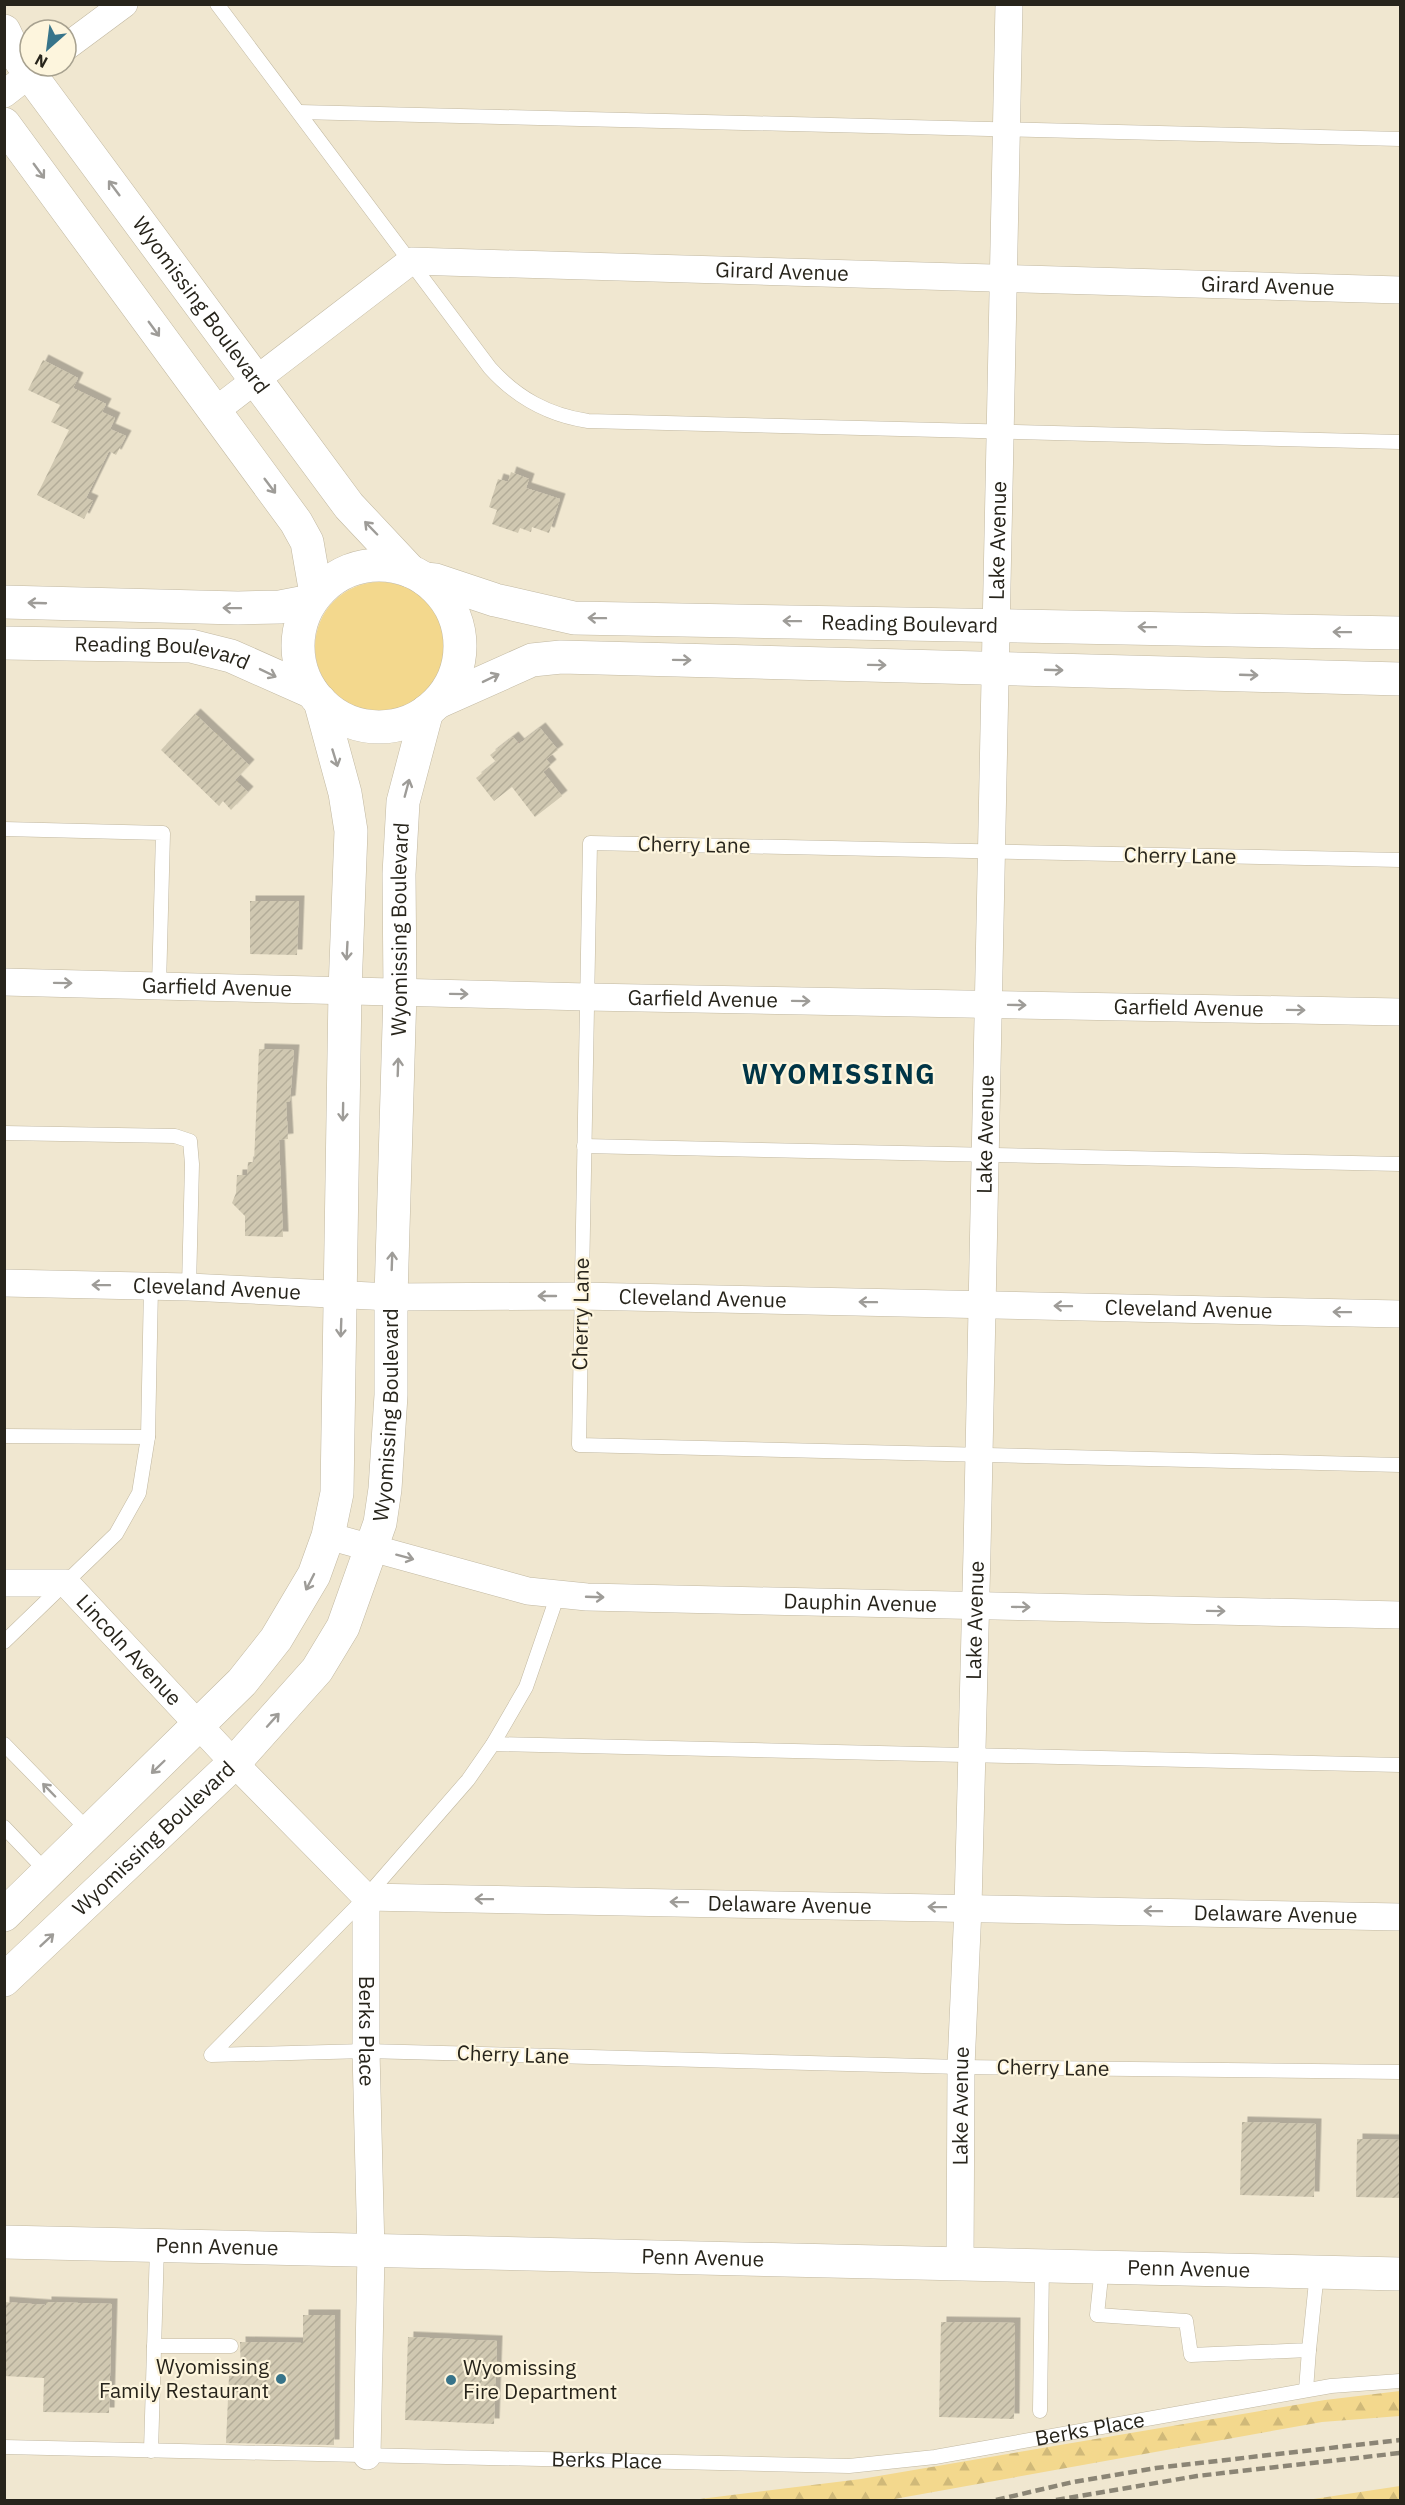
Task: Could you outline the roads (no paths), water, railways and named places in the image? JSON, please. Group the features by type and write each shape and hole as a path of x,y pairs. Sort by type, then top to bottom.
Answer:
{"main road":[{"name":"Wyomissing Boulevard","path":"4,30 12,48 18,54"},
{"name":"Wyomissing Boulevard","path":"40,78 349,506 418,575"},
{"path":"4,124 296,522 307,542 314,597"},
{"path":"388,565 418,575 440,593 451,609 459,638 457,667 450,686 433,706 395,725 372,726 349,721 316,697 302,673 297,641 301,620 314,597 333,578 354,568 388,565"},
{"name":"Reading Boulevard","path":"418,575 513,605 574,618 1401,633"},
{"name":"Reading Boulevard","path":"4,602 238,608 280,607 314,597"},
{"name":"Reading Boulevard","path":"4,643 191,646 231,656 316,697"},
{"name":"Reading Boulevard","path":"433,706 532,660 561,657 1401,680"},
{"name":"Wyomissing Boulevard","path":"4,1915 200,1726 242,1682 276,1639 314,1575 328,1536 337,1493 342,1295 345,991 351,831 345,793 316,697"},
{"name":"Wyomissing Boulevard","path":"4,1980 234,1763 317,1670 343,1627 380,1523 386,1489 390,1395 400,992 399,874 403,802 433,706"},
{"name":"Penn Avenue","path":"4,2242 1401,2274"}],"street":[{"path":"78,38 124,4"},
{"name":"Lake Avenue","path":"960,2264 961,2067 968,1907 979,1455 1009,4"},
{"path":"4,94 24,78"},
{"path":"215,411 411,261"},
{"name":"Girard Avenue","path":"411,261 1401,290"},
{"name":"Garfield Avenue","path":"4,982 587,997 1401,1012"},
{"name":"Cleveland Avenue","path":"4,1283 189,1287 391,1297 581,1296 1401,1314"},
{"name":"Dauphin Avenue","path":"328,1536 528,1591 587,1597 1401,1615"},
{"name":"Lincoln Avenue","path":"4,1583 66,1583 234,1763"},
{"path":"234,1763 366,1897"},
{"name":"Delaware Avenue","path":"366,1897 1401,1917"},
{"name":"Berks Place","path":"366,1897 366,2051 371,2252 367,2456"}],"lane":[{"path":"217,4 506,386 533,404 571,418 1000,434 1401,442"},
{"path":"299,112 1401,139"},
{"path":"4,829 162,833 159,986"},
{"name":"Cherry Lane","path":"979,1455 579,1445 590,843 1401,860"},
{"path":"4,1133 175,1136 190,1141 192,1164 189,1287"},
{"path":"584,1146 1401,1164"},
{"path":"4,1642 93,1559 126,1519 143,1480 148,1437 151,1287"},
{"path":"4,1436 148,1437"},
{"path":"979,1455 1401,1465"},
{"name":"Cherry Lane","path":"558,1594 526,1687 493,1744 468,1780 366,1897 211,2055 366,2051 961,2067 1401,2072"},
{"path":"4,1744 90,1832"},
{"path":"493,1744 1401,1765"},
{"path":"4,1827 48,1873"},
{"path":"151,2451 157,2247"},
{"path":"1040,2411 1042,2266"},
{"path":"1102,2267 1097,2315 1186,2321 1191,2355 1309,2350"},
{"path":"1306,2390 1317,2272"},
{"path":"154,2346 231,2346"},
{"name":"Berks Place","path":"367,2456 849,2466 935,2457 1331,2386 1401,2381"},
{"path":"4,2447 367,2456"}],"railway":[{"path":"996,2500 1073,2482 1156,2468 1400,2440"},
{"path":"1056,2500 1197,2476 1400,2453"}],"place":[{"name":"Wyomissing Family Restaurant","path":"281,2379"},
{"name":"Wyomissing Fire Department","path":"451,2380"}],"district":[{"name":"WYOMISSING","path":"839,1075"}]}
